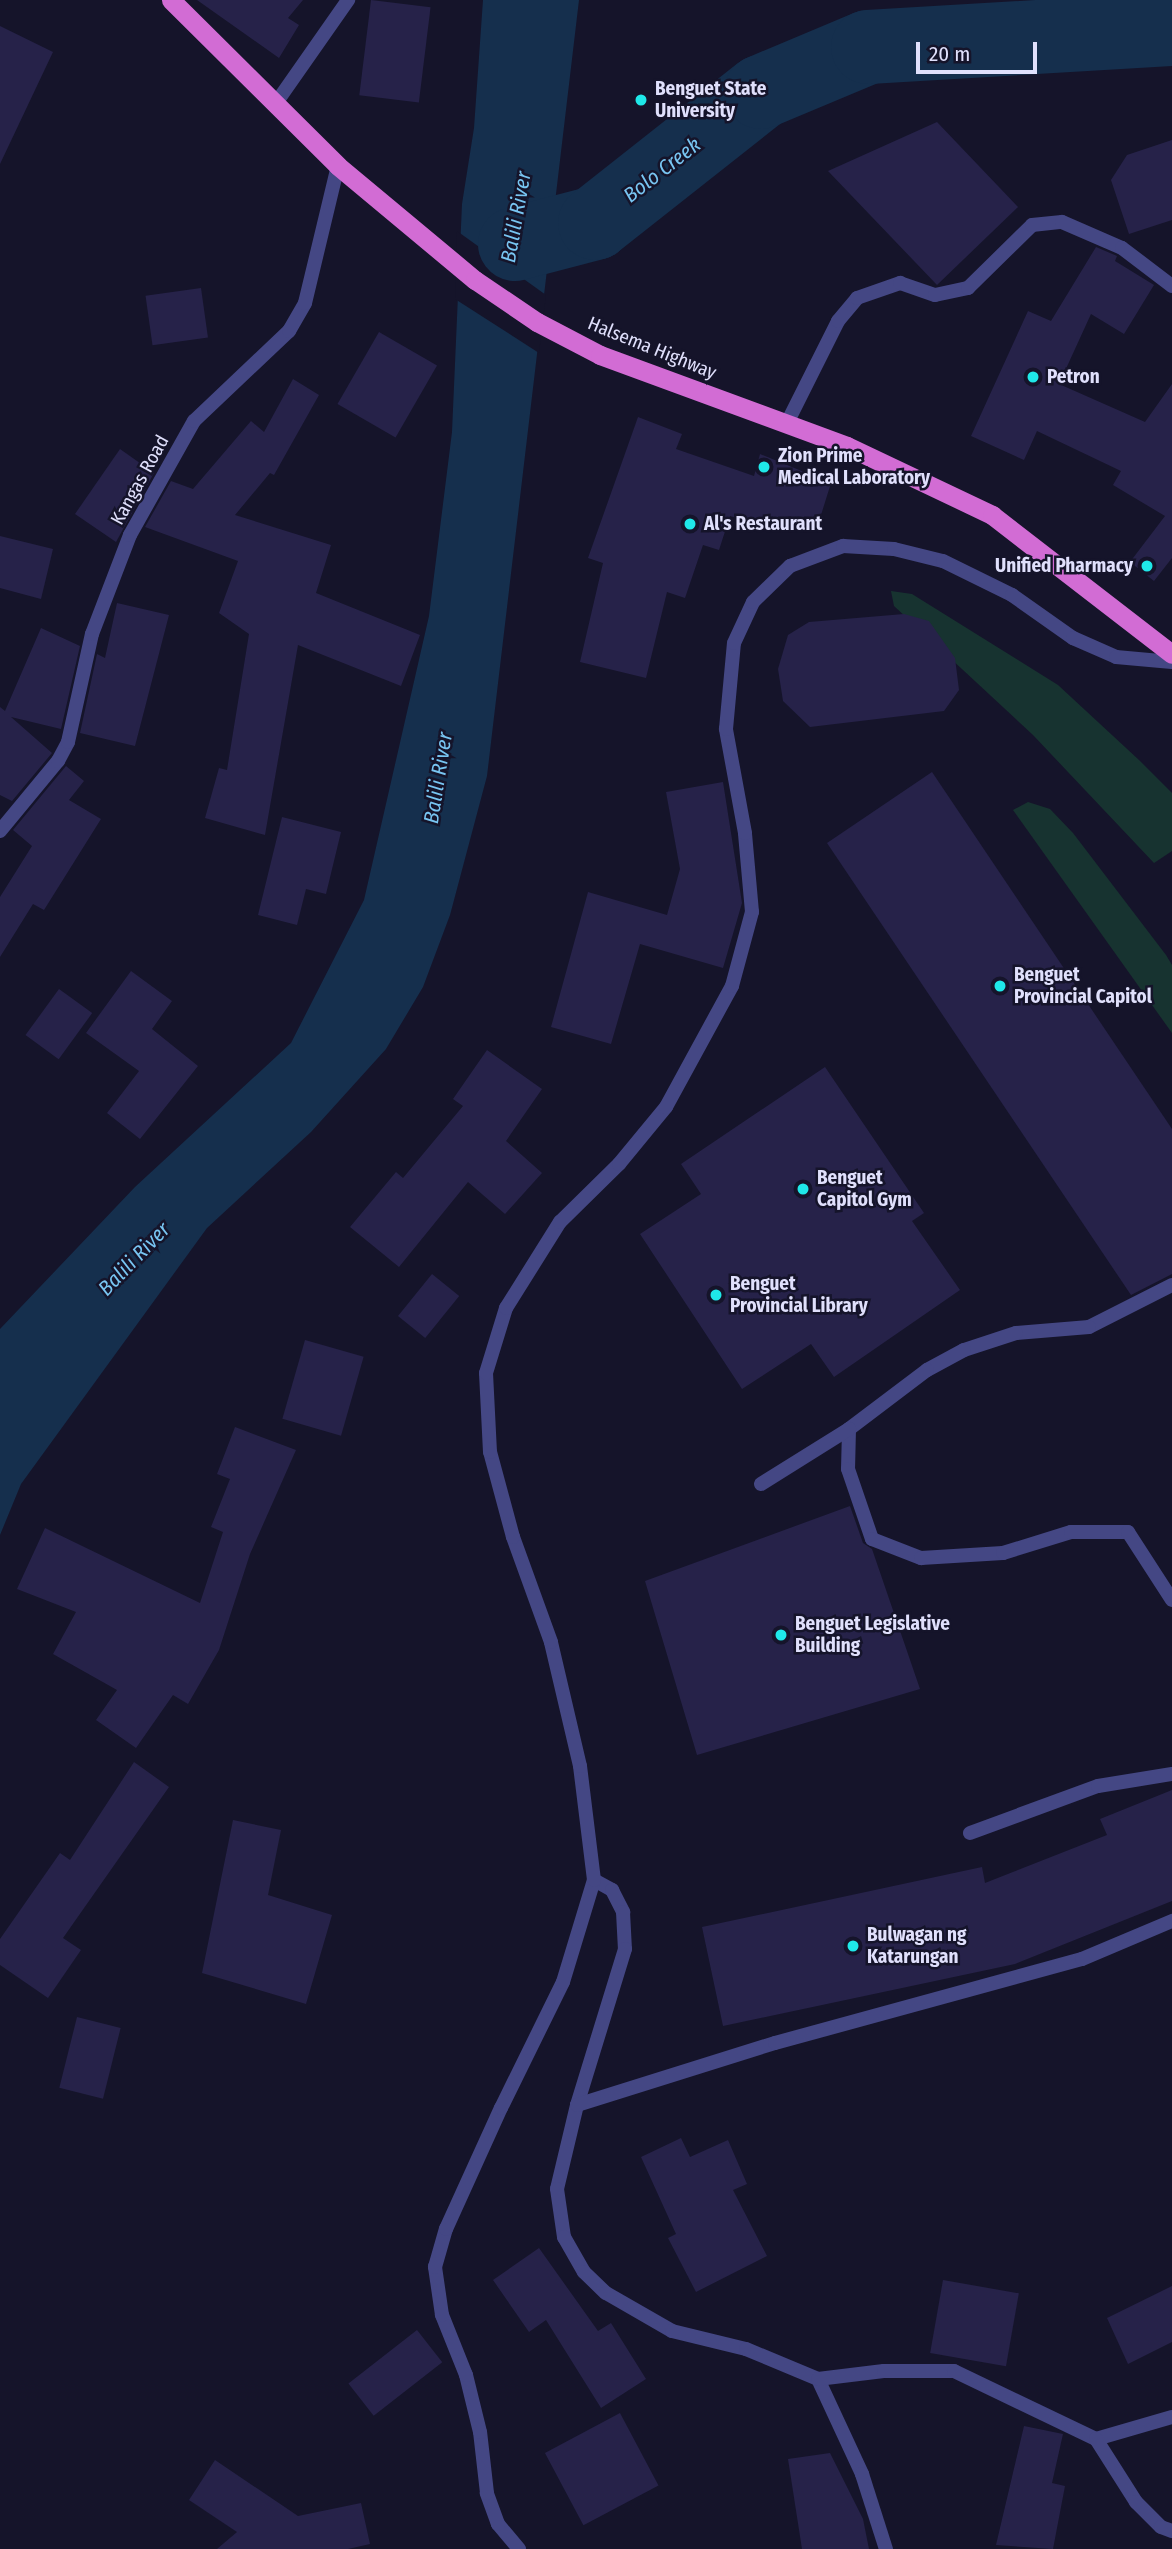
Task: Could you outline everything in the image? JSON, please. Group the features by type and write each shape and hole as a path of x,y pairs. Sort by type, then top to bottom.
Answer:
{"highway":[{"name":"Halsema Highway","path":"172,0 338,166 418,235 537,322 600,355 676,386 847,446 992,515 1171,654"}],"street":[{"path":"276,103 348,0"},
{"name":"Kangas Road","path":"0,831 58,761 68,742 92,634 130,535 194,421 289,331 305,303 338,166"},
{"path":"787,423 838,321 857,298 900,283 935,295 968,288 1032,225 1047,221 1074,227 1122,248 1172,286"},
{"path":"519,2549 498,2524 487,2493 480,2432 466,2375 442,2315 435,2267 468,2180 563,1982 594,1880 580,1766 551,1643 513,1537 490,1452 486,1373 506,1307 560,1222 619,1164 666,1107 732,986 752,912 745,832 726,729 734,643 753,602 790,566 843,546 894,549 943,561 1001,589 1073,638 1116,657 1171,654"},
{"path":"761,1484 849,1429 918,1376 964,1350 1016,1333 1089,1326 1172,1285"},
{"path":"849,1429 848,1469 872,1539 921,1559 1003,1553 1071,1532 1128,1532 1172,1601"},
{"path":"970,1833 1098,1786 1172,1774"},
{"path":"594,1880 612,1890 623,1912 625,1949 577,2105 557,2189 564,2238 584,2272 606,2293 672,2331 746,2349 818,2379 884,2371 954,2371 1096,2439 1136,2502 1161,2527 1172,2530"},
{"path":"577,2105 775,2043 1082,1959 1172,1921"},
{"path":"818,2379 862,2474 886,2549"},
{"path":"1096,2439 1172,2417"}],"green space":[{"path":"891,591 912,594 1058,685 1172,793 1172,851 1154,863 1033,735 894,606"},
{"path":"1028,802 1050,809 1073,833 1166,955 1172,965 1172,1033 1013,810"}],"water":[{"name":"Balili River","path":"483,0 579,0 487,776 450,915 423,987 386,1049 311,1132 207,1228 21,1484 0,1535 0,1329 135,1187 291,1043 364,900 429,616 452,432 462,204 474,128"}],"pier":[{"path":"457,231 546,295 539,353 455,299"}],"building":[{"path":"197,0 303,0 288,18 299,25 279,58"},
{"path":"371,0 431,7 419,103 359,95"},
{"path":"0,26 53,52 0,164"},
{"path":"937,122 1018,207 937,285 828,171"},
{"path":"1172,140 1172,220 1129,234 1111,180 1127,155"},
{"path":"1096,247 1117,256 1115,261 1154,285 1124,334 1091,314 1059,384 1145,422 1172,384 1172,558 1154,581 1130,562 1165,516 1113,485 1121,471 1037,431 1024,460 971,436 1028,311 1051,321"},
{"path":"201,288 208,338 153,345 146,296"},
{"path":"379,332 437,366 396,437 338,404"},
{"path":"293,379 319,395 274,475 270,473 235,515 331,545 316,593 420,635 401,686 298,645 265,835 205,818 219,768 227,770 249,634 219,613 238,561 145,527 171,481 193,489 251,421 264,432"},
{"path":"638,417 682,434 676,449 754,476 760,454 831,483 821,515 773,528 730,516 719,550 703,545 685,598 667,592 646,678 580,662 603,563 588,558"},
{"path":"120,449 154,473 116,542 75,514"},
{"path":"0,536 53,549 41,599 0,588"},
{"path":"117,603 169,615 135,746 80,733 97,654 105,658"},
{"path":"904,614 929,621 955,658 959,690 944,711 810,727 783,701 778,669 788,635 809,622"},
{"path":"41,628 80,646 61,729 11,717 52,753 12,801 0,795 0,707 5,711"},
{"path":"66,766 84,781 69,800 101,819 44,910 33,904 0,957 0,897 32,846 13,830"},
{"name":"Benguet Provincial Capitol","path":"932,772 1172,1129 1172,1274 1131,1295 827,843"},
{"path":"723,782 742,903 723,968 640,944 611,1044 551,1027 588,892 667,915 680,869 666,792"},
{"path":"282,817 341,832 326,894 306,889 297,925 258,915"},
{"path":"131,971 172,1001 152,1029 198,1066 140,1139 107,1113 139,1071 86,1033"},
{"path":"59,989 92,1013 59,1059 25,1035"},
{"path":"487,1050 542,1089 506,1141 542,1173 505,1214 468,1182 399,1267 350,1227 396,1172 403,1178 463,1106 453,1099"},
{"path":"825,1067 924,1213 912,1221 960,1290 834,1377 811,1344 742,1389 640,1234 701,1194 681,1164"},
{"path":"432,1274 459,1296 425,1338 398,1316"},
{"path":"305,1340 364,1357 341,1436 282,1419"},
{"path":"235,1427 296,1450 250,1554 219,1650 188,1704 173,1695 136,1748 96,1720 117,1690 53,1654 76,1612 17,1589 45,1528 200,1603 223,1532 211,1527 230,1479 217,1474"},
{"name":"Benguet Legislative Building","path":"850,1506 863,1543 872,1549 920,1689 697,1755 645,1581"},
{"path":"134,1762 169,1787 63,1938 81,1950 48,1998 0,1965 0,1939 60,1853 70,1860"},
{"name":"Bulwagan ng Katarungan","path":"1172,1790 1172,1901 1015,1964 723,2026 702,1927 982,1867 985,1883 1107,1835 1100,1819"},
{"path":"233,1820 281,1830 268,1895 332,1915 306,2004 202,1973"},
{"path":"77,2017 121,2028 103,2099 59,2088"},
{"path":"681,2138 690,2157 728,2140 747,2184 733,2190 767,2256 696,2292 668,2238 676,2234 641,2157"},
{"path":"539,2248 598,2331 611,2323 646,2379 601,2408 546,2320 529,2332 493,2280"},
{"path":"943,2280 1019,2293 1006,2366 930,2353"},
{"path":"1172,2286 1172,2342 1128,2364 1107,2318"},
{"path":"417,2330 442,2362 374,2416 348,2384"},
{"path":"620,2413 658,2485 583,2525 545,2453"},
{"path":"1024,2426 1063,2434 1052,2483 1065,2486 1053,2549 996,2545"},
{"path":"830,2453 863,2519 869,2549 802,2549 788,2459"},
{"path":"215,2460 298,2516 361,2503 370,2544 348,2549 217,2549 237,2532 189,2500"}],"waterway":[{"name":"Bolo Creek","path":"515,244 595,223 761,92 868,47 1172,29"}],"place":[{"name":"Benguet State University","path":"641,100"},
{"name":"Petron","path":"1033,377"},
{"name":"Zion Prime Medical Laboratory","path":"764,467"},
{"name":"Al's Restaurant","path":"690,524"},
{"name":"Unified Pharmacy","path":"1147,566"},
{"name":"Benguet Provincial Capitol","path":"1000,986"},
{"name":"Benguet Capitol Gym","path":"803,1189"},
{"name":"Benguet Provincial Library","path":"716,1295"},
{"name":"Benguet Legislative Building","path":"781,1635"},
{"name":"Bulwagan ng Katarungan","path":"853,1946"}]}
